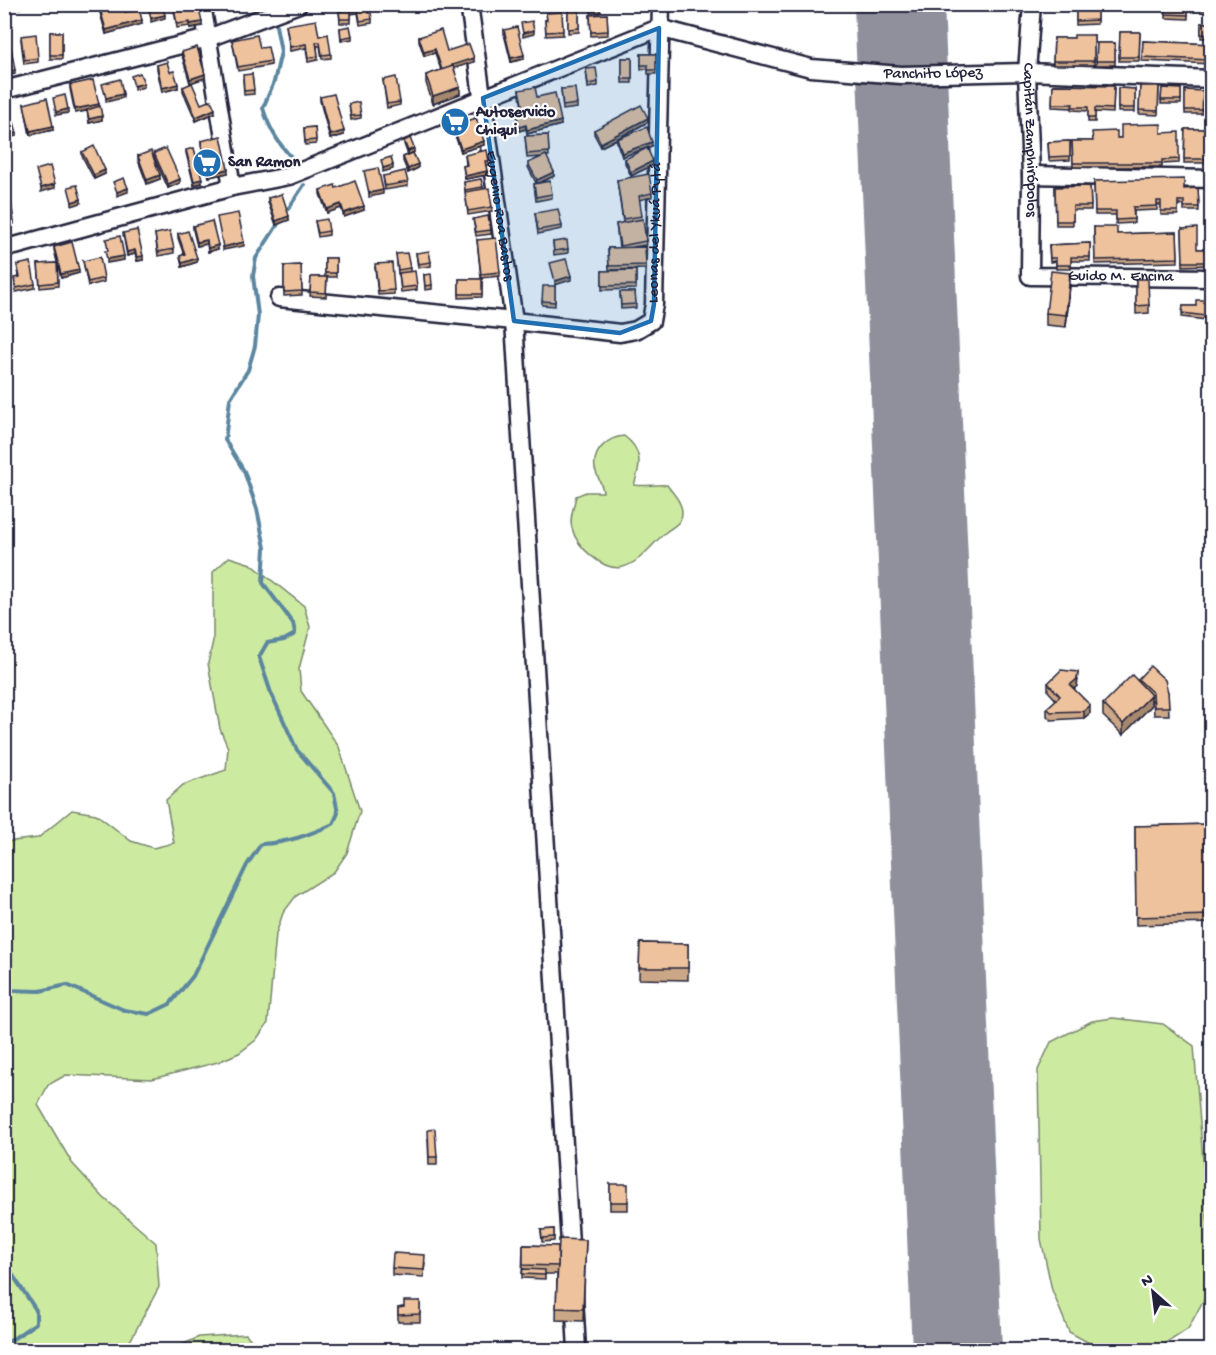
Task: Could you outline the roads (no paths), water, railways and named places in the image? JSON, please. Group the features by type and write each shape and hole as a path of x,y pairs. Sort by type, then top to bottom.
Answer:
{"street":[{"path":"202,4 232,187"},
{"path":"4,90 208,38 299,4"},
{"name":"Eugenio Roa Bastos","path":"469,4 514,321 577,1350"},
{"name":"Leonas del Ykuá Pytá","path":"514,321 620,333 636,330 651,321 654,304 661,4"},
{"name":"Capitán Zamphirópolos","path":"1030,276 1027,72 1032,4"},
{"path":"4,245 15,246 232,187 289,176 659,28"},
{"name":"Panchito López","path":"659,28 811,68 901,75 1027,72 1212,79"},
{"path":"1030,175 1212,179"},
{"name":"Guido M. Encina","path":"1030,276 1212,278"},
{"path":"279,298 514,321"}],"waterway":[{"path":"275,20 281,52 274,82 263,108 277,140 300,166"},
{"path":"286,212 304,185"},
{"path":"4,990 40,991 67,985 124,1010 149,1014 170,1004 193,976 247,865 261,844 289,840 315,832 333,824 338,813 334,793 297,750 271,693 259,657 267,643 284,640 295,634 293,623 263,583 265,548 257,509 244,471 225,440 230,399 248,370 255,346 258,315 253,276 256,258 280,221"},
{"path":"4,1262 36,1310 36,1323 4,1345"}],"place":[{"name":"Autoservicio Chiqui","path":"455,122"},
{"name":"San Ramon","path":"207,163"}]}
